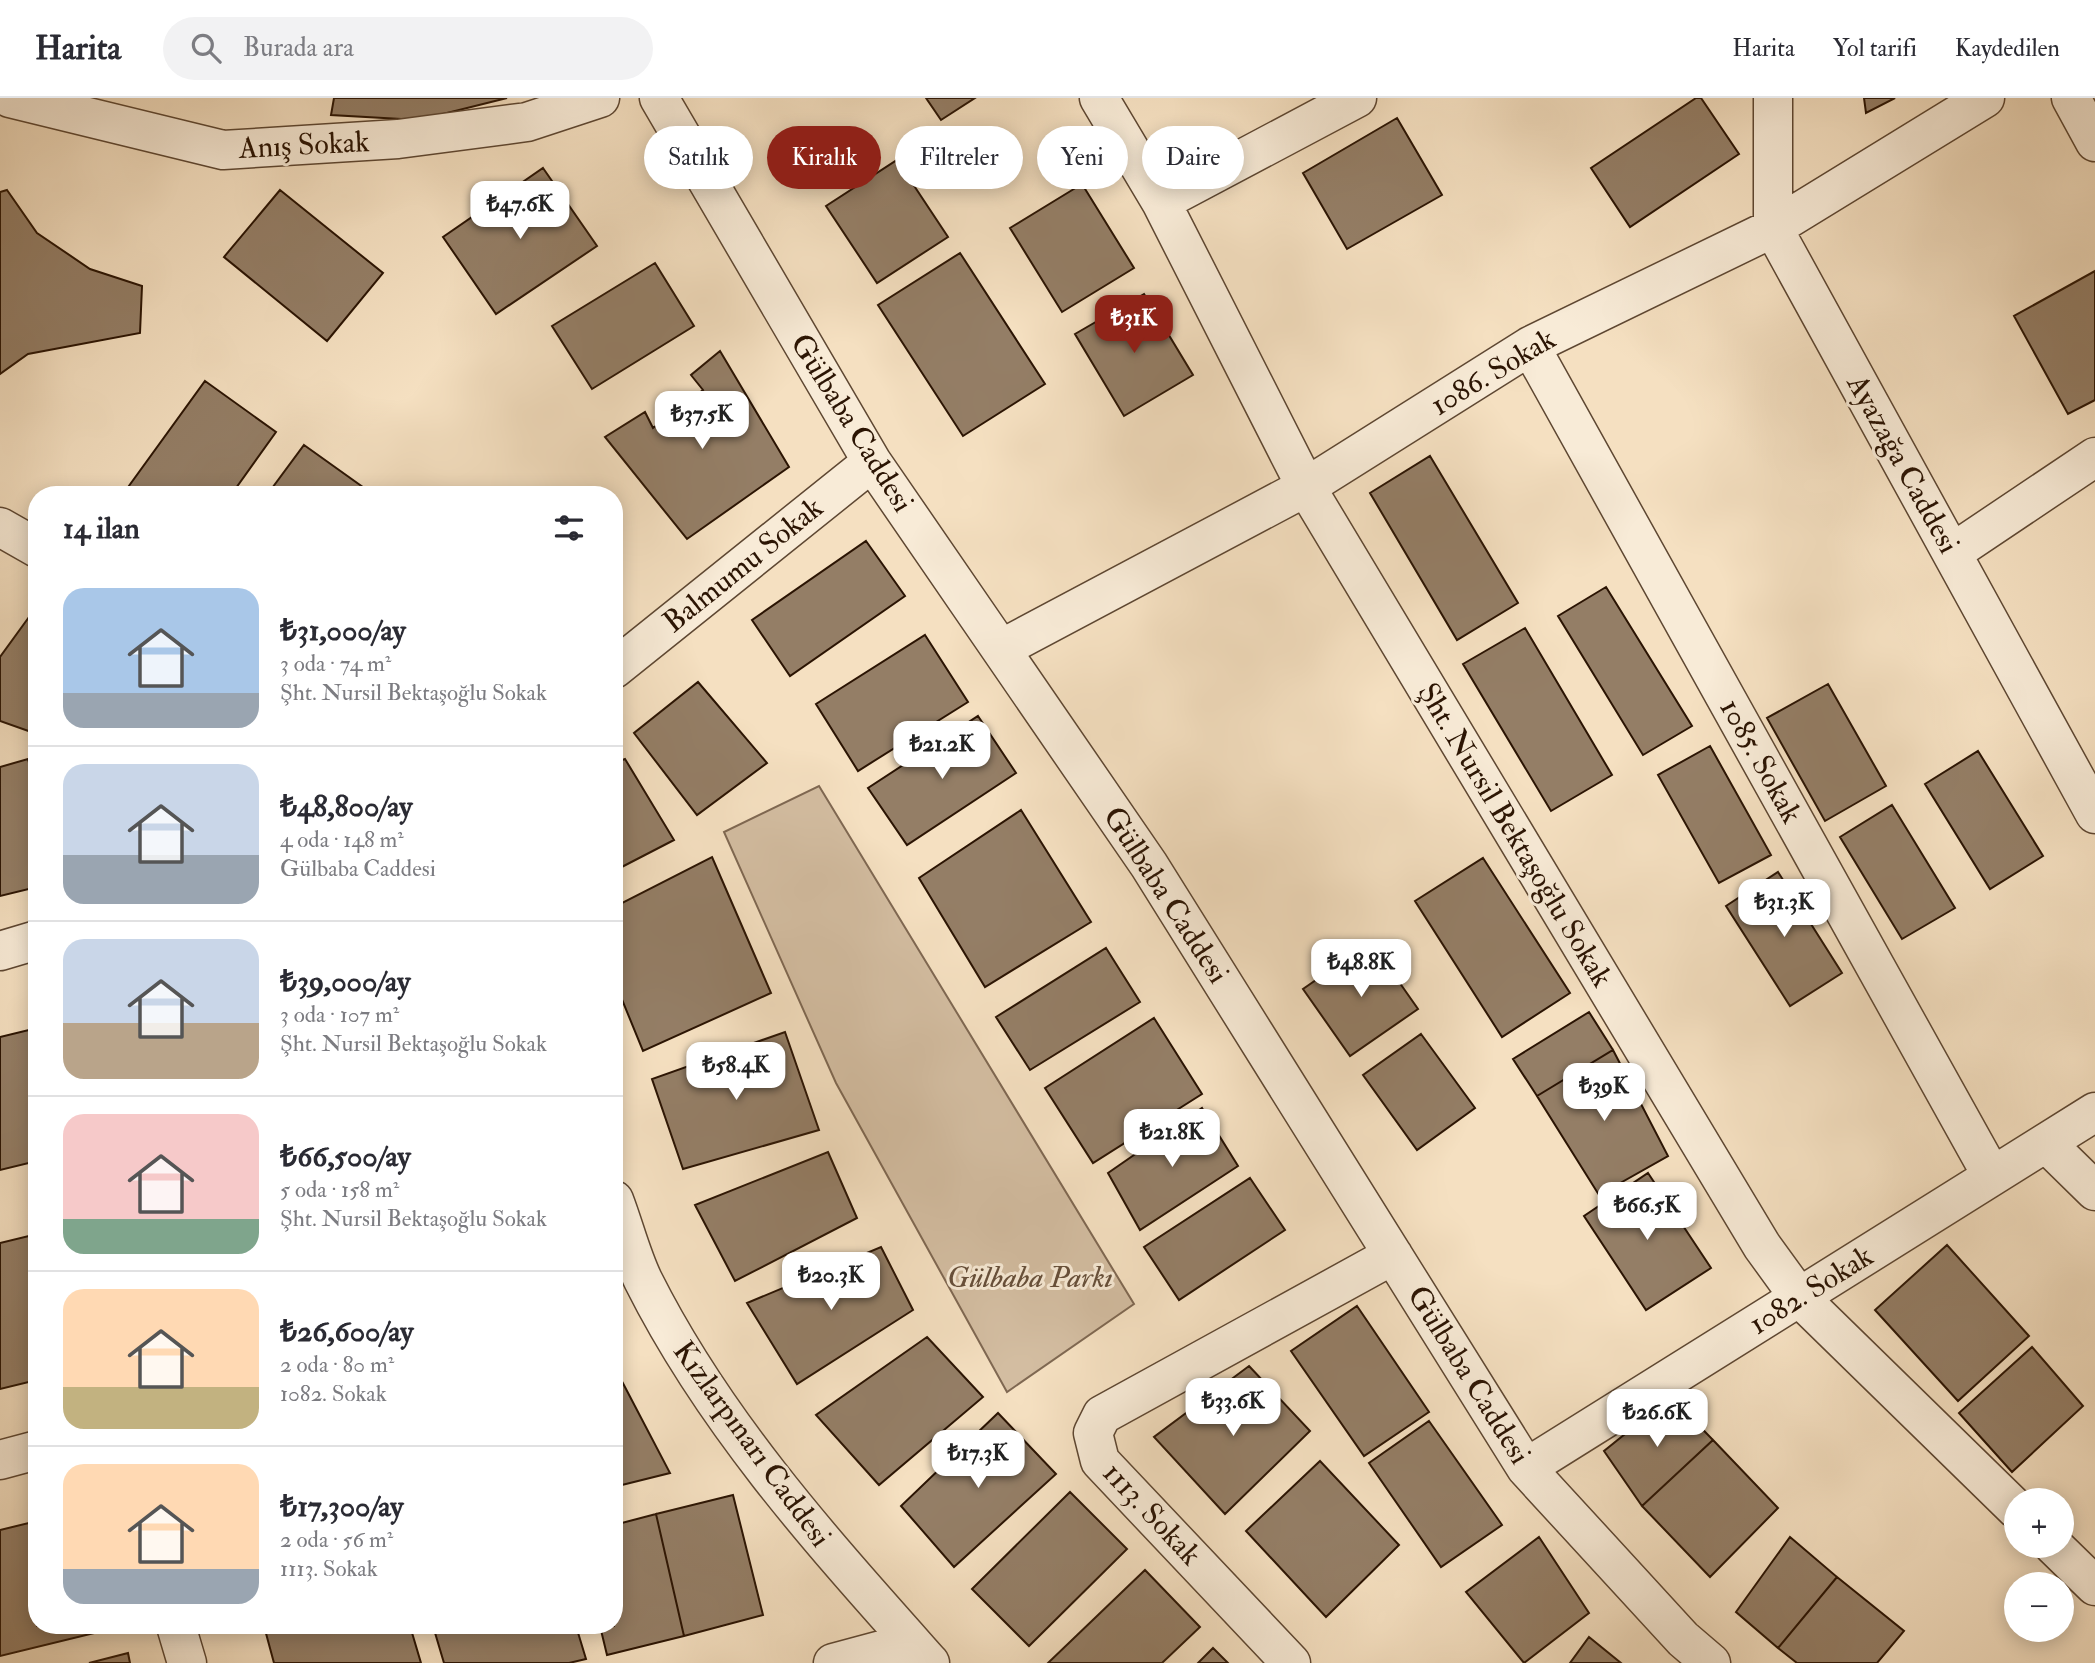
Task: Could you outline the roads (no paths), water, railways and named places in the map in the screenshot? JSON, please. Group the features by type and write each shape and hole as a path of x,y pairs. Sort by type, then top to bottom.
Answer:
{"street":[{"name":"Anış Sokak","path":"10,98 223,149 411,138 527,122 600,98"},
{"name":"Gülbaba Caddesi","path":"659,98 872,462 1150,865 1526,1468 1683,1639 1711,1663"},
{"name":"Şht. Nursil Bektaşoğlu Sokak","path":"1099,98 1161,202 1306,487 1762,1246 1799,1297 2004,1497"},
{"path":"1161,202 1357,98"},
{"name":"Ayazağa Caddesi","path":"1773,98 1773,228 1952,553 2089,790"},
{"name":"1086. Sokak","path":"1001,649 1306,487 1530,346 1773,228 1985,98"},
{"path":"2071,98 2095,142"},
{"name":"1085. Sokak","path":"1530,346 1992,1176"},
{"path":"1952,553 2095,457"},
{"name":"Balmumu Sokak","path":"623,662 872,462"},
{"path":"0,527 28,543"},
{"path":"0,951 28,943"},
{"name":"1082. Sokak","path":"1526,1468 2095,1112"},
{"path":"2046,1143 2095,1191"},
{"name":"Kızlarpınarı Caddesi","path":"623,1252 628,1281 796,1513 920,1653"},
{"name":"1113. Sokak","path":"1291,1663 1100,1461 1093,1433 1102,1415 1393,1255"},
{"path":"0,1460 28,1452"},
{"path":"2066,1558 2095,1586"},
{"path":"178,1634 187,1663"},
{"path":"833,1663 920,1653"}],"park label":[{"name":"Gülbaba Parkı","path":"1030,1277"}]}
